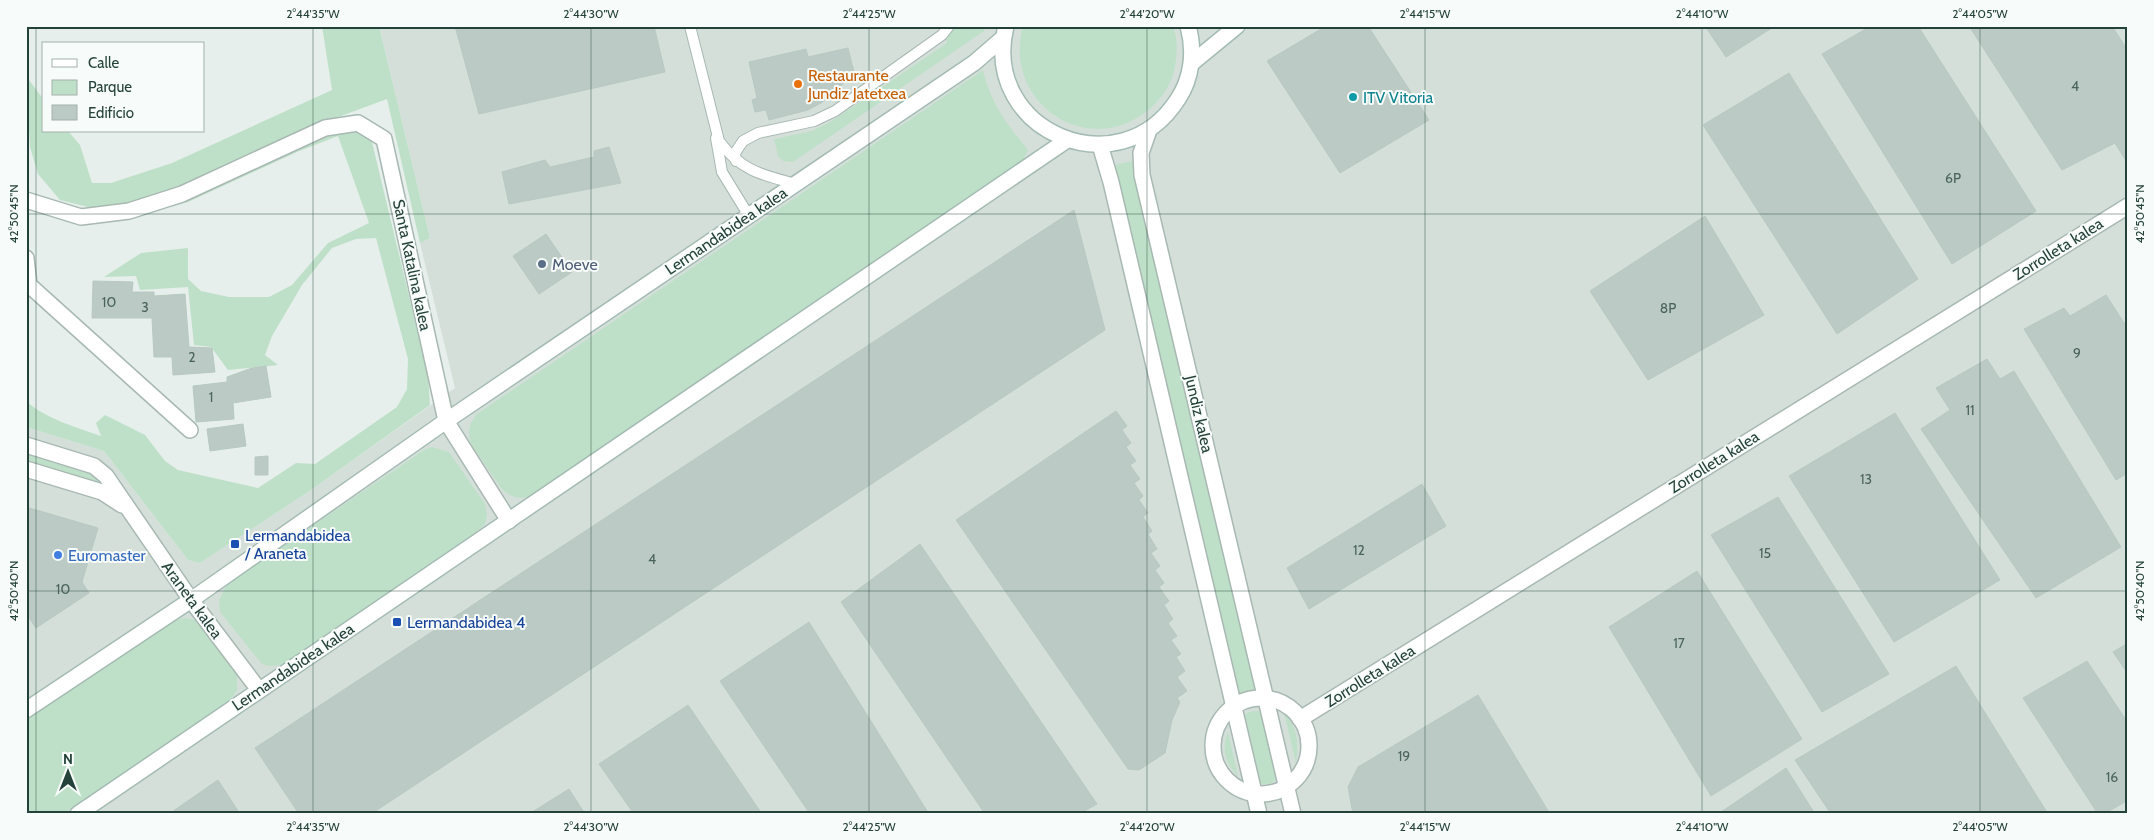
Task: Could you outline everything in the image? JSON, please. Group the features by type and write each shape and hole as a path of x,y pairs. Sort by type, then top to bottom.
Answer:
{"street":[{"path":"1004,32 1003,60 1007,81 1017,101 1030,118 1047,131 1067,140 1100,145 1126,141 1149,130 1170,112 1184,90 1192,63 1192,37 1188,26"},
{"path":"1192,63 1237,26"},
{"name":"Lermandabidea kalea","path":"26,710 191,600 446,421 974,63 1004,32"},
{"name":"Santa Katalina kalea","path":"26,200 81,217 129,211 182,194 325,128 358,123 384,140 446,421"},
{"name":"Jundiz kalea","path":"1149,130 1141,152 1142,175 1293,814"},
{"name":"Lermandabidea kalea","path":"78,814 1067,140"},
{"name":"Jundiz kalea","path":"1100,145 1113,192 1259,814"},
{"name":"Zorrolleta kalea","path":"1300,719 2128,206"},
{"path":"26,258 29,285 190,430"},
{"path":"446,421 509,520"},
{"name":"Araneta kalea","path":"26,445 94,466 106,476 191,600 259,690"},
{"name":"Araneta kalea","path":"26,469 102,492 128,508"},
{"path":"1266,698 1280,701 1292,708 1300,719 1308,740 1307,764 1298,777 1286,788 1254,795 1244,794 1234,787 1218,770 1212,752 1214,733 1224,716 1234,706 1245,701 1266,698"}],"lane":[{"path":"690,26 714,127 722,172 749,216"},
{"path":"736,161 735,153 743,141 758,134 814,121 835,112 942,35 949,26"},
{"path":"714,127 719,141 736,161 762,175 796,184"}],"shaded area":[{"path":"379,26 2128,26 2128,814 26,814 26,427 104,451 188,560 200,563 311,490 455,388 420,243 430,238"}],"green space":[{"path":"322,26 379,26 430,238 420,243 387,99 325,122 180,188 126,206 96,209 60,200 38,174 30,147 26,76 42,97 42,132 69,132 80,145 92,183 111,183 172,163 332,90"},
{"path":"956,26 985,26 984,31 793,162 783,161 778,156 774,139 812,131 830,122 947,43 945,37"},
{"path":"1023,26 1173,26 1177,51 1173,75 1166,90 1155,104 1147,111 1123,124 1099,129 1075,125 1054,115 1037,99 1025,78 1020,53"},
{"path":"983,70 1000,113 1028,150 1021,163 531,496 514,497 507,494 501,488 471,444 469,428 477,414"},
{"path":"337,129 356,131 371,138 428,375 430,405 311,490 200,563 188,560 104,451 26,427 26,401 52,418 101,436 96,423 105,415 145,435 165,461 178,470 258,488 296,463 315,464 397,407 407,389 408,359 376,238 356,239 332,248 302,285 272,336 265,355 278,365 228,370 211,347 194,345 188,287 140,290 136,276 104,277 141,253 188,248 188,279 201,291 229,297 269,297 292,285 328,243 369,223 338,136 297,152 188,202 170,207"},
{"path":"1132,161 1256,690 1240,694 1115,165"},
{"path":"432,447 449,452 485,504 487,515 485,524 282,665 268,666 261,663 220,612 219,600 227,584 424,450"},
{"path":"26,449 74,463 98,480 97,485 26,464"},
{"path":"186,618 196,620 237,672 237,690 230,700 63,814 26,814 26,720 172,621"},
{"path":"1260,711 1277,780 1269,784 1261,784 1245,714"},
{"path":"1284,713 1295,730 1296,763"},
{"path":"1228,732 1238,776 1225,756"}],"building":[{"path":"455,26 654,26 665,72 479,114"},
{"name":"ITV Vitoria","path":"1326,26 1368,26 1429,120 1340,173 1267,61"},
{"path":"1705,26 1775,26 1726,57"},
{"path":"1871,26 1918,26 2036,211 1952,264 1822,54"},
{"path":"1969,26 2112,26 2128,51 2128,160 2126,161 2115,143 2062,170"},
{"name":"Restaurante Jundiz Jatetxea","path":"848,48 855,76 848,77 837,91 821,103 808,110 769,120 766,110 755,112 752,100 757,98 749,62 806,49 808,57"},
{"path":"1789,73 1918,279 1837,334 1703,125"},
{"path":"609,147 621,183 509,204 502,172 545,160 550,167 594,157 594,151"},
{"path":"1074,210 1105,330 371,814 299,814 255,748"},
{"path":"1705,216 1764,315 1648,380 1590,291"},
{"name":"Moeve","path":"546,234 572,272 539,294 513,256"},
{"path":"93,281 133,282 132,292 154,292 154,296 185,294 189,347 212,348 215,372 173,375 172,357 154,357 152,318 92,318"},
{"path":"2106,295 2128,329 2128,473 2116,480 2024,329 2064,308 2070,316"},
{"path":"1987,359 2000,379 2014,371 2121,547 2036,598 1921,429 1950,410 1936,388"},
{"path":"266,366 271,397 233,403 234,419 196,422 193,386 227,382 227,377 252,368"},
{"path":"1116,411 1127,426 1122,430 1131,443 1126,447 1136,461 1130,465 1140,479 1134,483 1143,496 1139,500 1148,513 1143,517 1152,531 1148,534 1157,549 1151,553 1160,566 1155,570 1164,583 1159,587 1169,601 1164,605 1173,619 1168,623 1177,636 1171,640 1181,654 1176,657 1185,671 1177,677 1187,691 1177,698 1180,702 1172,720 1165,753 1139,770 1128,769 956,520"},
{"path":"1895,413 2000,580 1894,642 1789,476"},
{"path":"243,424 246,446 210,451 207,429"},
{"path":"268,456 268,475 255,475 255,457"},
{"path":"1422,484 1446,526 1309,609 1287,568"},
{"path":"1778,497 1889,674 1822,712 1711,535"},
{"name":"Euromaster","path":"26,507 98,528 82,582 89,593 36,628 26,613"},
{"path":"920,544 1097,804 1079,814 985,814 841,602"},
{"path":"1697,571 1802,739 1711,796 1609,627"},
{"path":"809,622 929,814 810,814 720,681"},
{"path":"2128,643 2128,674 2113,652"},
{"path":"2087,661 2128,723 2128,800 2104,814 2098,814 2023,698"},
{"path":"1956,666 2048,814 1831,814 1795,760"},
{"path":"1478,695 1550,814 1353,814 1348,787 1358,767"},
{"path":"688,705 762,814 634,814 599,764"},
{"path":"1786,768 1815,814 1718,814"},
{"path":"218,780 240,814 169,814"},
{"path":"569,789 585,814 529,814"}],"place":[{"name":"Restaurante Jundiz Jatetxea","path":"798,84"},
{"name":"ITV Vitoria","path":"1353,97"},
{"name":"Moeve","path":"542,264"},
{"name":"Lermandabidea / Araneta","path":"235,544"},
{"name":"Euromaster","path":"58,555"},
{"name":"Lermandabidea 4","path":"397,622"}]}
